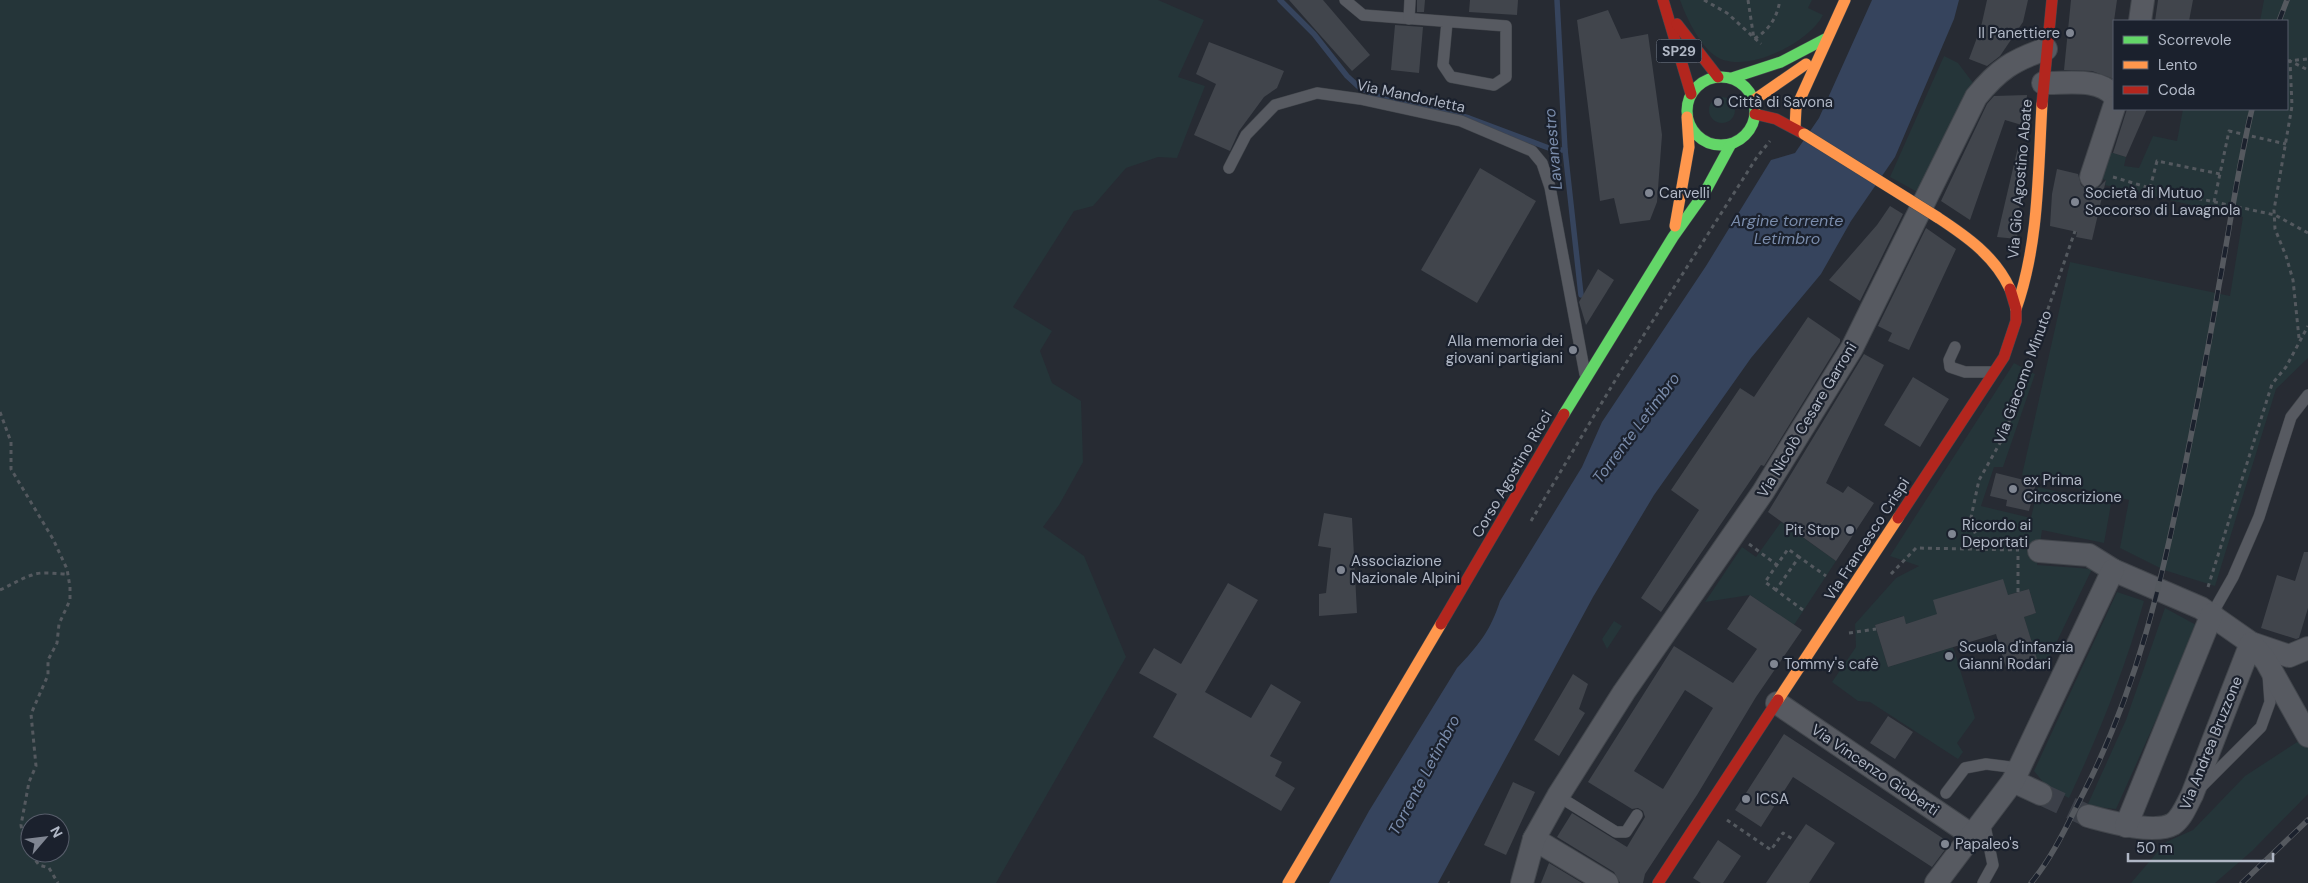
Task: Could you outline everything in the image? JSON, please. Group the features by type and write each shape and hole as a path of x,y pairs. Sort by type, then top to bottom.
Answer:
{"main road":[{"path":"1800,131 1796,108 1825,39 1844,0"},
{"name":"Via Gio Agostino Abate","path":"2016,309 2026,281 2032,239 2043,83 2052,0"},
{"name":"SP29","path":"1665,5 1718,77"},
{"name":"SP29","path":"1665,5 1691,94"},
{"path":"1732,78 1749,91 1754,100 1755,114 1748,133 1731,144 1720,146 1708,143 1698,137 1691,128 1687,117 1691,94 1708,79 1718,77 1732,78 1775,65 1825,39"},
{"path":"1754,100 1802,67 1814,56 1825,39"},
{"name":"Via Francesco Crispi","path":"1658,883 1995,372 2013,334 2016,309 2006,284 1982,248 1937,217 1800,131 1776,119 1755,114"},
{"name":"Corso Agostino Ricci","path":"1672,237 1683,187 1689,147 1687,117"},
{"name":"Corso Agostino Ricci","path":"1288,883 1586,378 1672,237 1705,192 1731,144"}],"street":[{"path":"2140,20 2143,0"},
{"name":"Via Nicolò Cesare Garroni","path":"1522,883 1534,839 1558,796 1624,692 1735,534 1803,431 1852,348 1976,97 1993,76 2017,59 2046,50"},
{"path":"2043,83 2099,84 2108,89 2113,95"},
{"path":"2092,174 2113,110"},
{"path":"2029,551 2089,555 2114,570 2207,611 2251,643 2266,661 2308,736"},
{"path":"1936,883 1979,828 2015,775 2114,570"},
{"path":"2126,826 2207,611"},
{"path":"2251,643 2289,656 2308,648"},
{"name":"Via Andrea Bruzzone","path":"2088,816 2126,826 2164,827 2173,824 2182,815 2192,795 2251,643"},
{"name":"Via Vincenzo Gioberti","path":"1777,703 1979,828"},
{"path":"2015,775 2041,794"},
{"path":"1534,839 1607,883"}],"lane":[{"path":"1345,0 1363,15 1506,26 1506,77 1494,85 1451,77 1443,65 1447,22"},
{"path":"1409,20 1410,0"},
{"name":"Via Mandorletta","path":"1229,168 1246,135 1276,105 1317,93 1360,99 1461,121 1532,151 1542,163 1550,187 1586,378"},
{"path":"1955,348 1949,360 1950,367 1965,372 1995,372"},
{"path":"2207,611 2233,577 2259,516 2291,417 2308,395"},
{"path":"2192,795 2260,727 2270,702 2266,661"},
{"path":"1946,794 1965,768 1986,764 2015,775"},
{"path":"1558,796 1616,832 1626,832 1637,815"},
{"path":"1979,828 1993,865 1983,883"}],"path":[{"path":"1704,0 1727,13 1763,45"},
{"path":"1748,0 1754,39"},
{"path":"1754,39 1766,32 1775,17 1780,0"},
{"path":"2288,61 2308,59"},
{"path":"2288,61 2308,70"},
{"path":"2288,61 2292,106 2275,215 2275,229 2293,280 2300,338"},
{"path":"2214,202 2229,131 2286,144"},
{"path":"1603,400 1757,157"},
{"path":"2150,188 2157,161 2220,174"},
{"path":"2092,174 2275,215 2308,233"},
{"name":"Via Giacomo Minuto","path":"1982,548 1970,522 1978,480 2004,436 2075,231"},
{"path":"2207,611 2272,384 2286,367 2308,326"},
{"path":"0,412 11,442 11,469 46,524 65,563 68,574 70,600 59,624 57,643 48,660 48,675 30,714 36,766 29,782 22,825 23,838 29,852 39,865 48,868 58,883"},
{"path":"1735,534 1777,565"},
{"path":"1890,576 1916,548 1982,548 2029,551 2018,592"},
{"path":"1804,610 1765,582 1788,549 1826,576"},
{"path":"1776,590 1799,557"},
{"path":"0,590 15,581 24,580 32,575 68,574"},
{"path":"1856,632 1876,629"},
{"path":"1708,807 1771,850 1783,833 1794,840"}],"shaded area":[{"path":"0,0 1158,0 1204,20 1178,77 1205,86 1177,158 1158,157 1126,168 1093,206 1074,211 1013,307 1052,331 1040,351 1052,383 1081,401 1083,462 1059,505 1043,527 1084,556 1126,657 996,883 0,883"},
{"path":"1680,0 1812,0 1808,8 1823,15 1804,36 1774,54 1741,62 1726,61 1714,55 1703,44 1689,22"},
{"path":"2264,0 2308,0 2308,358 2276,389 2215,586 2164,570 2120,548 2129,500 2022,475 2070,262 2230,296 2243,217 2105,185 2106,180 2096,178 2103,150 2126,157 2124,166 2139,168 2153,136 2177,141 2183,110 2288,110 2288,20 2260,20"},
{"path":"1944,56 1958,63 1973,83 1921,194 1890,177"},
{"path":"1722,97 1731,101 1735,110 1731,119 1722,123 1713,119 1709,110 1713,101"},
{"path":"2014,363 2035,374 2003,467 1994,467 1981,506 2031,518 2038,487 2111,504 2104,543 2042,530 2037,565 2092,569 2045,666 2037,662 2024,617 2036,613 2029,589 1906,624 1903,616 1875,625 1888,667 1953,647 1975,718 1957,743 1963,752 1958,759 1870,702 1858,701 1832,682 1856,647 1855,624 1896,578 1919,566 1890,556"},
{"path":"1781,522 1836,561 1794,625 1750,595 1705,602 1742,547 1756,557"},
{"path":"2117,592 2144,601 2111,701 2069,798 2048,788 2034,771"},
{"path":"2165,608 2198,626 2116,809 2087,806 2126,720"},
{"path":"1614,621 1622,626 1607,649 1602,639"},
{"path":"2308,735 2308,794 2252,851 2215,883 2131,883 2166,842 2193,830 2245,776"}],"water":[{"name":"Argine torrente Letimbro","path":"1872,0 1959,0 1954,19 1895,157 1851,221 1821,274 1751,358 1654,495 1593,597 1438,883 1329,883 1369,811 1457,668 1488,629 1500,601 1582,467 1602,422 1706,266 1771,160 1795,153 1819,118"}],"building":[{"path":"1289,0 1323,0 1370,55 1352,71"},
{"path":"1417,0 1425,0 1424,12 1417,12"},
{"path":"1470,0 1518,0 1517,15 1469,12"},
{"path":"1987,0 2028,0 2023,22 2000,56 1987,66 1969,59 1981,27"},
{"path":"2071,0 2117,0 2113,20 2113,79 2092,71 2064,70"},
{"path":"2158,0 2193,0 2189,20 2155,20"},
{"path":"1608,10 1621,39 1648,34 1662,135 1657,202 1650,220 1620,224 1614,198 1600,201 1577,20"},
{"path":"1395,25 1423,27 1419,73 1391,70"},
{"path":"1209,42 1284,71 1277,88 1264,97 1239,131 1230,151 1194,135 1216,84 1196,74"},
{"path":"2027,95 2025,126 2005,120 1970,220 1941,201 1987,104 1994,96"},
{"path":"2127,110 2147,110 2126,157 2113,153"},
{"path":"2018,147 2024,148 2017,239 1997,237"},
{"path":"1480,168 1536,201 1477,303 1421,270"},
{"name":"Società di Mutuo Soccorso di Lavagnola","path":"2057,169 2078,174 2081,185 2087,190 2099,187 2106,180 2092,240 2076,237 2077,232 2050,226 2052,194"},
{"path":"1890,206 1903,214 1860,301 1829,280 1877,225"},
{"path":"1926,228 1956,249 1909,350 1888,341 1892,333 1878,326"},
{"path":"1598,269 1614,280 1586,325 1579,302"},
{"path":"1808,317 1840,339 1840,342 1764,466 1761,465 1661,612 1641,598 1699,510 1671,490 1740,388 1754,397"},
{"path":"1864,354 1884,365 1826,483 1843,493 1848,486 1874,503 1836,561 1768,512"},
{"path":"1913,377 1949,399 1920,447 1884,425"},
{"name":"ex Prima Circoscrizione","path":"1996,473 2036,483 2029,511 2006,506 2007,500 1990,496"},
{"name":"Associazione Nazionale Alpini","path":"1324,513 1352,518 1357,613 1319,616 1319,594 1326,593 1331,548 1318,546"},
{"path":"2304,552 2308,552 2308,608 2299,638 2296,639 2261,628 2277,575 2295,581"},
{"path":"2003,579 2008,595 2029,589 2036,613 2024,617 2038,662 2007,671 1996,634 1888,667 1875,625 1904,616 1906,624 1937,614 1933,600"},
{"path":"1228,583 1258,600 1205,692 1251,718 1271,684 1301,702 1270,756 1282,762 1275,776 1295,788 1281,811 1153,737 1177,694 1139,673 1154,648 1181,664"},
{"path":"1750,595 1802,630 1756,697 1697,795 1645,874 1643,883 1620,883 1614,872 1557,837 1572,813 1627,847 1645,817 1643,811 1638,808 1632,809 1588,782 1674,646 1733,683 1757,649 1727,629","holes":["1685,690 1713,708 1663,789 1634,771"]},
{"path":"1573,674 1588,684 1579,709 1585,713 1559,756 1534,740"},
{"path":"1888,716 1913,732 1895,759 1870,743"},
{"path":"1784,734 1950,843 1932,867 1793,777 1761,827 1735,810"},
{"path":"1513,782 1535,792 1506,855 1484,845"},
{"path":"1806,824 1835,843 1809,883 1766,883"},
{"path":"1718,840 1741,856 1723,883 1701,883 1693,878"},
{"path":"1549,863 1582,883 1541,883"}],"waterway":[{"path":"1280,0 1314,34 1347,76 1360,88 1387,100 1419,104 1469,118 1554,150 1565,150"},
{"name":"Lavanestro","path":"1557,0 1565,150 1581,295"}],"tunnel":[{"path":"2041,794 2088,816"}],"railway":[{"path":"2279,20 2287,0"},
{"path":"2031,883 2060,839 2103,753 2134,673 2146,632 2167,550 2185,466 2238,175 2252,110"},
{"path":"2242,883 2308,820"}],"traffic: fast":[{"path":"1732,78 1781,62 1825,39"},
{"path":"1721,77 1734,79 1745,87 1753,98 1755,111 1753,124 1745,135 1734,143 1721,145 1708,143 1697,135 1689,124 1687,111 1689,98 1697,87 1708,79 1721,77"},
{"path":"1564,414 1673,237 1705,192 1731,144"}],"traffic: slow":[{"path":"1795,128 1796,108 1845,0"},
{"path":"1754,100 1806,64"},
{"path":"2016,309 2024,284 2033,234 2042,104"},
{"path":"1675,226 1689,147 1687,117"},
{"path":"1804,134 1937,217"},
{"path":"1937,217 1979,248 1996,266 2010,289"},
{"path":"1778,700 1898,518"},
{"path":"1288,883 1441,624"}],"traffic: jam":[{"path":"1663,0 1691,94"},
{"path":"2042,104 2052,0"},
{"path":"1677,24 1718,77"},
{"path":"1755,114 1776,119 1804,134"},
{"path":"1898,518 2004,357 2016,321 2016,309 2010,289"},
{"path":"1441,624 1564,414"},
{"path":"1658,883 1778,700"}],"place":[{"name":"Il Panettiere","path":"2070,33"},
{"name":"Città di Savona","path":"1718,102"},
{"name":"Carvelli","path":"1649,193"},
{"name":"Società di Mutuo Soccorso di Lavagnola","path":"2075,202"},
{"name":"Alla memoria dei giovani partigiani","path":"1573,350"},
{"name":"ex Prima Circoscrizione","path":"2013,489"},
{"name":"Pit Stop","path":"1850,530"},
{"name":"Ricordo ai Deportati","path":"1952,534"},
{"name":"Associazione Nazionale Alpini","path":"1341,570"},
{"name":"Scuola d'infanzia Gianni Rodari","path":"1949,656"},
{"name":"Tommy's cafè","path":"1774,664"},
{"name":"ICSA","path":"1746,799"},
{"name":"Papaleo's","path":"1945,844"}],"water label":[{"name":"Torrente Letimbro","path":"1636,428"},
{"name":"Torrente Letimbro","path":"1424,775"}]}
